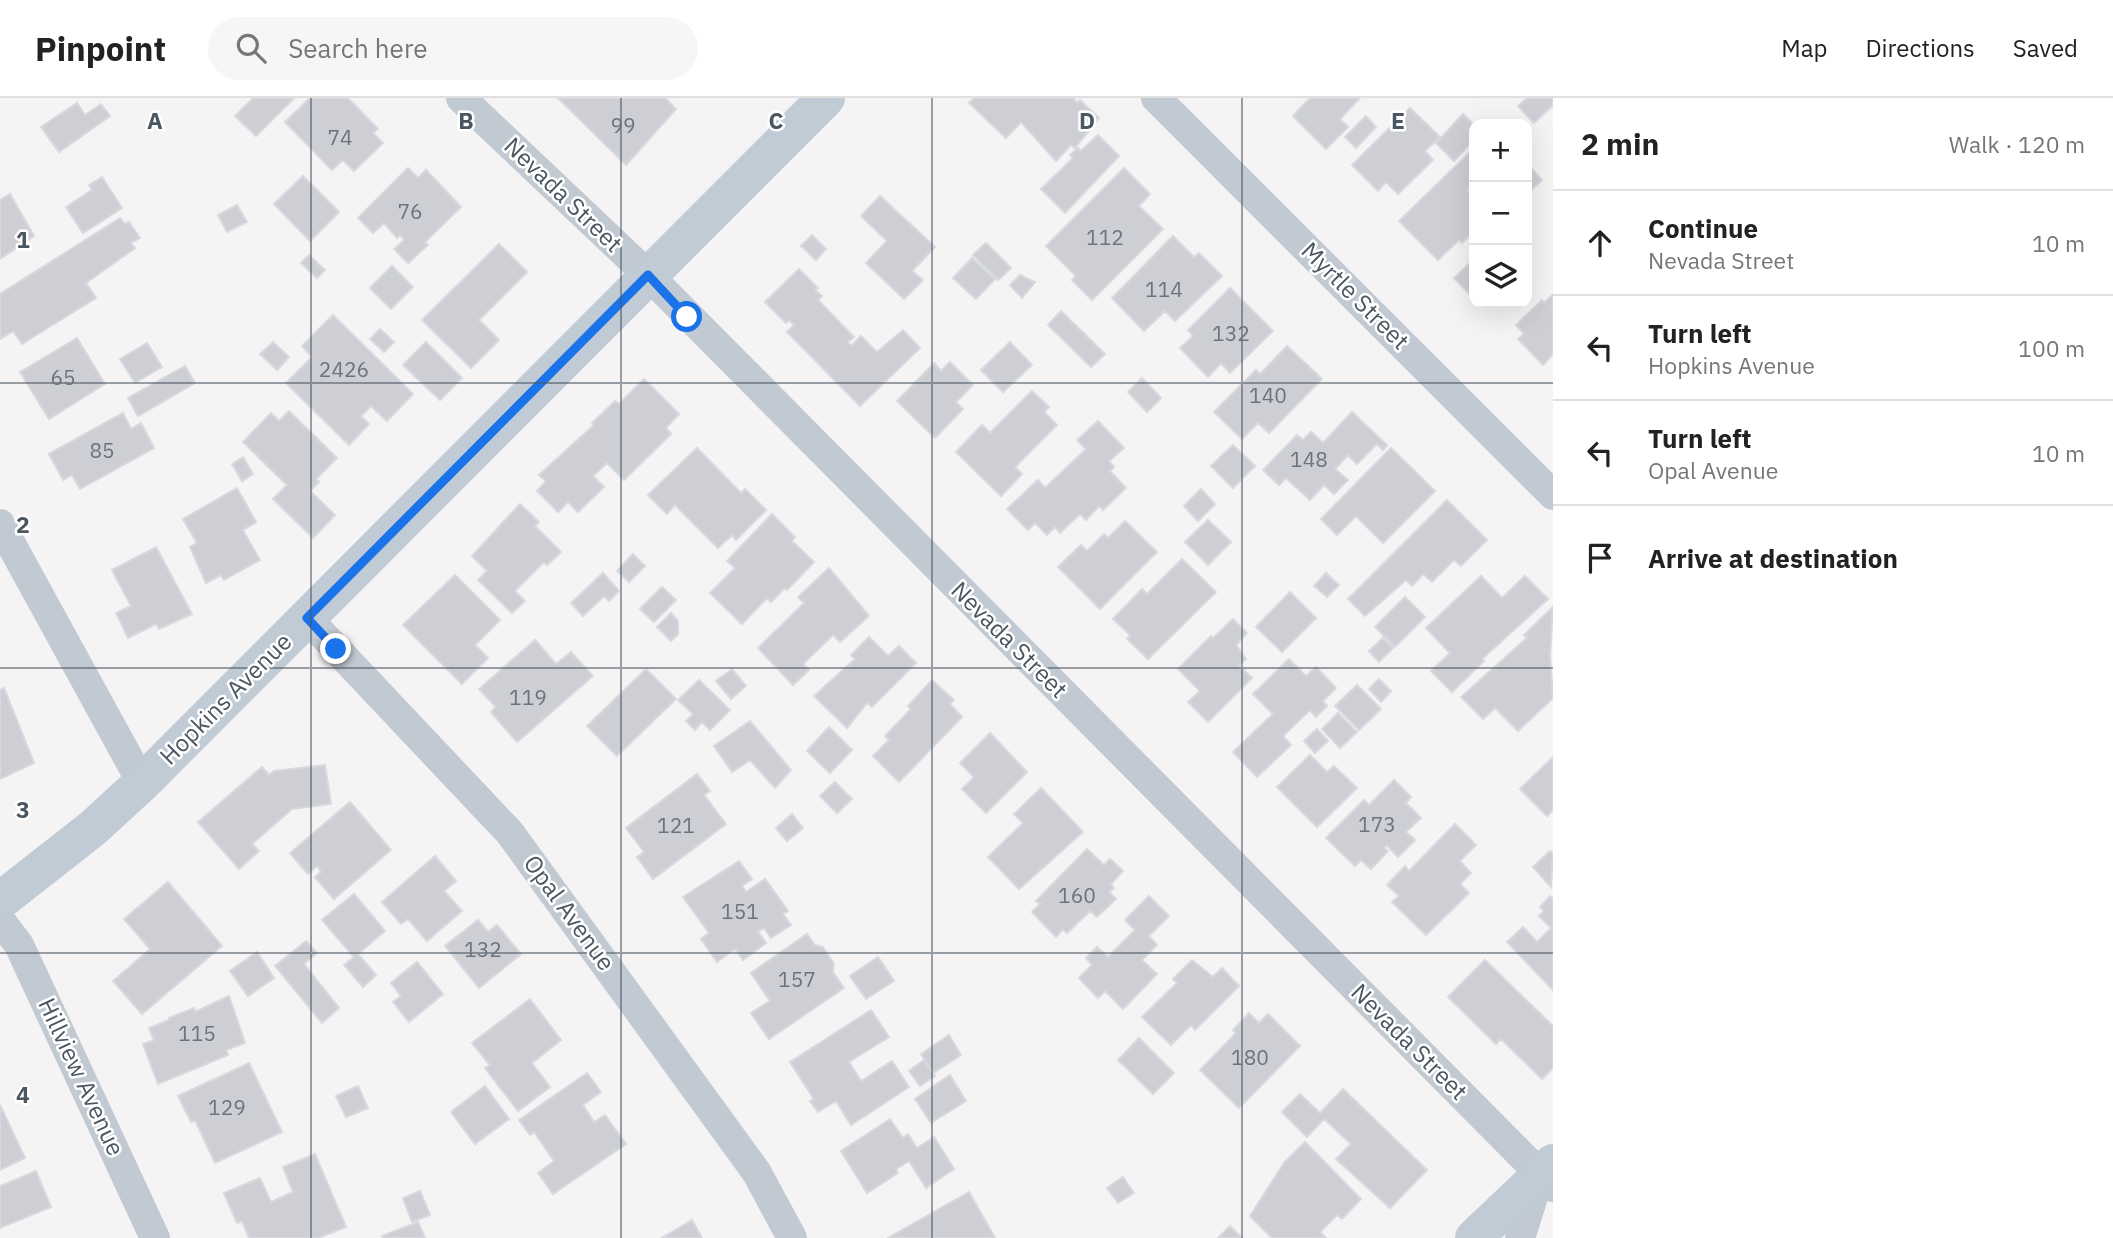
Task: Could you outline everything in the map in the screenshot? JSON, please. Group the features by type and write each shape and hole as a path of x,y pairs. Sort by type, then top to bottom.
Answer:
{"street":[{"name":"Nevada Street","path":"461,98 648,275 1549,1175"},
{"name":"Hopkins Avenue","path":"0,901 93,828 142,783 826,98"},
{"name":"Myrtle Street","path":"1156,98 1553,495"},
{"path":"0,524 142,783"},
{"name":"Opal Avenue","path":"307,618 510,833 757,1173 792,1238"},
{"name":"Hillview Avenue","path":"0,920 19,945 155,1238"},
{"path":"1475,1238 1549,1175"},
{"path":"1520,1238 1549,1175"}],"building":[{"path":"253,98 294,98 256,136 235,116"},
{"path":"310,98 348,98 378,129 373,133 383,143 354,171 343,160 332,170 285,122"},
{"path":"558,98 665,98 676,109 626,165"},
{"path":"974,98 1073,98 1078,103 1080,100 1099,118 1075,148 1071,145 1056,161 1021,122 1006,138 969,103"},
{"path":"1310,98 1360,98 1340,119 1348,127 1326,149 1293,116"},
{"path":"1527,98 1553,98 1553,105 1534,123 1518,106"},
{"path":"77,103 85,115 101,104 110,116 59,152 41,127"},
{"path":"1410,108 1440,137 1425,151 1433,160 1398,194 1386,182 1378,191 1352,165"},
{"path":"1463,114 1469,120 1469,145 1454,161 1436,143"},
{"path":"1366,116 1376,127 1356,148 1345,137"},
{"path":"1098,135 1119,156 1065,213 1041,189 1073,158 1070,155 1078,148 1081,151"},
{"path":"1469,153 1469,236 1462,243 1459,240 1438,260 1399,221"},
{"path":"408,168 418,178 426,170 461,207 425,242 428,245 408,263 394,249 404,240 400,235 397,238 384,223 373,233 358,218"},
{"path":"1124,168 1150,194 1139,206 1163,229 1092,300 1072,280 1076,276 1046,246"},
{"path":"1532,169 1542,180 1532,189"},
{"path":"303,176 339,212 310,241 274,204"},
{"path":"102,177 122,208 83,233 66,207 92,190 89,185"},
{"path":"10,194 34,236 0,259 0,200"},
{"path":"880,196 935,247 912,271 923,280 904,299 866,263 887,241 861,216"},
{"path":"237,205 247,222 227,232 218,215"},
{"path":"120,218 125,224 129,222 140,238 131,243 135,248 86,283 96,298 22,344 13,331 0,339 0,294"},
{"path":"812,235 826,249 816,260 801,246"},
{"path":"1173,236 1194,257 1199,253 1222,276 1175,321 1165,311 1144,331 1112,298"},
{"path":"986,243 1011,268 998,280 973,255"},
{"path":"499,244 527,272 479,320 499,340 471,368 422,320"},
{"path":"309,255 325,270 317,278 301,263"},
{"path":"972,258 995,279 976,299 953,278"},
{"path":"1469,264 1469,294 1454,278"},
{"path":"392,266 413,287 391,309 370,288"},
{"path":"799,269 818,288 815,290 822,296 818,300 854,337 848,342 851,346 861,336 877,352 903,330 920,348 860,406 787,332 794,325 789,320 786,323 765,302"},
{"path":"1020,275 1035,282 1022,298 1010,285"},
{"path":"1230,288 1273,331 1230,373 1221,363 1208,377 1180,348 1193,336 1188,330"},
{"path":"1553,294 1553,354 1543,365 1518,339 1524,334 1516,325 1542,300 1544,303"},
{"path":"1061,311 1105,354 1091,367 1048,325"},
{"path":"333,315 413,394 387,421 371,406 361,416 369,424 349,445 286,383 312,357 302,346"},
{"path":"380,329 394,342 384,352 370,339"},
{"path":"77,338 105,384 49,419 20,372"},
{"path":"273,342 289,357 277,370 260,354"},
{"path":"426,342 462,378 440,400 403,365"},
{"path":"1010,342 1032,365 1003,392 981,370"},
{"path":"147,343 162,367 135,383 120,359"},
{"path":"1287,346 1322,379 1269,433 1258,423 1242,439 1214,412 1256,370 1260,374"},
{"path":"950,362 973,385 956,402 963,409 935,438 897,401 934,363 941,371"},
{"path":"185,366 195,383 138,416 128,398"},
{"path":"1142,378 1161,398 1147,412 1128,392"},
{"path":"644,379 679,414 666,428 671,434 624,480 607,463 593,476 604,487 578,512 568,502 558,512 537,491 546,481 539,475 594,425 592,423 615,401 619,404"},
{"path":"1032,391 1049,407 1044,412 1057,425 1015,467 1022,474 1001,496 956,452 982,425 990,433"},
{"path":"289,411 337,458 316,479 319,482 310,491 335,515 313,538 273,499 287,485 243,442 271,413 279,421"},
{"path":"1352,412 1387,445 1383,450 1377,444 1357,464 1348,455 1335,469 1348,480 1334,494 1324,485 1310,500 1286,478 1279,485 1263,470 1297,435 1303,440 1311,432 1323,443"},
{"path":"123,413 131,429 141,423 154,448 80,489 72,475 63,480 49,454"},
{"path":"1098,421 1124,448 1109,461 1114,467 1110,471 1126,488 1103,510 1099,506 1086,520 1080,514 1060,533 1055,527 1047,535 1035,523 1028,530 1007,509 1038,480 1045,488 1086,449 1077,440"},
{"path":"1233,445 1255,466 1233,488 1211,466"},
{"path":"697,448 741,493 745,489 766,510 736,540 732,535 718,548 675,505 667,514 648,495"},
{"path":"1391,448 1435,491 1383,543 1356,516 1337,535 1321,519"},
{"path":"243,457 253,474 242,481 232,464"},
{"path":"237,488 256,522 243,530 260,560 224,580 221,575 206,583 190,547 197,543 183,519"},
{"path":"1201,489 1215,504 1198,521 1184,506"},
{"path":"1447,500 1487,540 1461,566 1454,560 1432,582 1423,574 1412,586 1406,580 1365,616 1348,599"},
{"path":"520,504 539,522 535,526 561,552 547,565 544,562 515,591 525,601 512,613 478,580 487,571 472,556"},
{"path":"772,514 795,537 792,541 814,562 787,590 785,588 771,602 767,598 742,624 710,593 735,568 727,561"},
{"path":"1208,520 1231,542 1208,565 1185,542"},
{"path":"1125,521 1157,552 1100,609 1058,567 1081,545 1087,551 1104,534 1108,538"},
{"path":"156,547 192,614 159,629 156,624 128,638 116,613 131,606 112,570"},
{"path":"633,554 645,566 629,582 617,571"},
{"path":"1182,559 1216,592 1148,659 1127,639 1130,635 1113,619 1142,589 1147,594"},
{"path":"829,568 869,616 840,642 833,635 803,664 809,670 793,685 758,648 804,603 798,597"},
{"path":"603,573 619,591 609,601 604,596 583,616 571,603"},
{"path":"1326,573 1339,585 1327,597 1314,586"},
{"path":"455,575 500,620 475,645 488,658 462,684 403,625"},
{"path":"1481,576 1502,598 1525,576 1548,599 1482,659 1484,661 1452,692 1431,671 1450,653 1426,628"},
{"path":"662,587 676,600 654,622 640,609"},
{"path":"1290,592 1316,618 1282,652 1256,627"},
{"path":"1405,597 1425,617 1395,647 1375,627"},
{"path":"1553,607 1550,656 1553,698 1518,731 1495,708 1483,719 1461,697 1527,638 1524,635"},
{"path":"671,613 678,621 678,634 671,641 657,627"},
{"path":"1233,619 1247,633 1236,645 1246,659 1239,665 1252,678 1208,722 1188,702 1200,691 1178,669 1211,636 1213,638"},
{"path":"869,637 888,656 899,646 916,663 872,707 867,703 847,728 814,696 855,659 851,655"},
{"path":"1383,638 1393,648 1379,662 1369,651"},
{"path":"535,640 556,664 571,652 593,676 517,742 491,712 496,707 479,689"},
{"path":"1289,659 1306,676 1316,667 1336,688 1323,701 1327,706 1316,717 1310,710 1283,736 1291,745 1257,777 1233,752 1273,714 1253,694"},
{"path":"646,669 676,699 617,756 587,726"},
{"path":"732,669 746,686 731,699 716,681"},
{"path":"1379,679 1391,691 1381,702 1369,689"},
{"path":"699,680 730,710 710,730 702,722 695,730 686,721 693,714 678,700"},
{"path":"932,680 954,700 950,704 962,717 899,782 873,756 889,740 885,736 911,709 908,706"},
{"path":"1357,685 1381,709 1359,730 1335,706"},
{"path":"4,688 34,763 0,779 0,690"},
{"path":"1338,713 1357,732 1340,748 1322,729"},
{"path":"750,721 791,770 775,788 750,760 732,772 714,746"},
{"path":"829,727 852,750 830,773 807,751"},
{"path":"1317,729 1328,741 1315,753 1304,741"},
{"path":"990,733 1027,772 986,813 962,789 974,777 960,763"},
{"path":"1310,755 1327,772 1334,766 1357,788 1317,827 1277,787"},
{"path":"1553,757 1553,810 1547,816 1520,789"},
{"path":"325,765 331,804 292,809 252,844 259,851 239,869 198,822 262,767 269,775 274,771"},
{"path":"697,774 710,791 704,795 726,824 653,879 637,857 644,852 626,828"},
{"path":"1394,780 1411,797 1406,803 1421,818 1406,832 1415,840 1398,857 1387,845 1384,848 1388,851 1371,869 1361,860 1355,866 1326,838 1364,800 1369,805"},
{"path":"835,782 852,799 837,813 820,796"},
{"path":"1041,788 1083,832 1019,889 988,857 1023,823 1014,814"},
{"path":"350,802 391,850 334,899 315,877 321,872 317,866 308,874 290,853"},
{"path":"792,814 803,828 787,841 776,828"},
{"path":"1455,824 1476,845 1460,861 1471,873 1460,884 1469,893 1426,935 1392,902 1399,896 1387,885 1405,866 1409,871"},
{"path":"1087,849 1104,865 1110,859 1123,871 1111,884 1114,888 1109,892 1116,899 1097,917 1090,911 1067,933 1063,929 1056,937 1032,912 1040,904 1036,901"},
{"path":"1550,851 1553,853 1551,887 1533,867"},
{"path":"435,856 456,881 444,891 462,911 427,941 408,919 401,924 382,902"},
{"path":"739,861 752,879 742,886 746,892 765,879 788,911 783,914 791,925 771,938 764,928 758,932 766,943 743,960 735,949 717,962 701,939 709,933 683,897"},
{"path":"168,882 222,946 142,1014 113,981 150,949 124,919"},
{"path":"354,894 385,931 358,954 376,975 363,987 344,965 354,957 322,920"},
{"path":"1149,896 1169,916 1149,936 1157,945 1142,960 1157,974 1123,1009 1105,991 1098,998 1079,978 1092,965 1086,958 1097,947 1108,957 1135,930 1125,920"},
{"path":"1550,896 1553,899 1553,990 1507,942 1523,927 1537,942 1551,928 1539,916 1544,911 1540,907"},
{"path":"478,920 488,932 497,925 521,954 479,988 445,946"},
{"path":"807,934 815,945 823,947 834,964 833,972 844,988 769,1039 751,1013 770,1001 751,973"},
{"path":"306,941 317,953 304,964 339,1008 322,1023 275,966"},
{"path":"257,952 274,978 248,996 230,971"},
{"path":"878,957 894,981 866,999 850,976"},
{"path":"1192,960 1213,977 1222,968 1239,986 1195,1030 1191,1025 1171,1045 1142,1017 1177,983 1173,979"},
{"path":"1485,960 1553,1026 1553,1068 1542,1079 1501,1039 1496,1044 1448,997"},
{"path":"417,962 443,994 409,1022 393,1002 401,996 391,983"},
{"path":"229,996 245,1043 226,1050 228,1055 158,1084 143,1044 154,1040 149,1028 194,1008 195,1012"},
{"path":"530,999 561,1040 532,1063 550,1087 518,1111 485,1068 490,1065 472,1043"},
{"path":"871,1010 889,1037 849,1062 861,1081 892,1061 909,1087 851,1125 836,1101 818,1112 810,1101 814,1099 790,1062"},
{"path":"1249,1013 1259,1023 1268,1014 1300,1046 1239,1108 1200,1070 1236,1033 1233,1030"},
{"path":"949,1035 961,1055 933,1073 921,1054"},
{"path":"1139,1038 1174,1073 1153,1094 1118,1060"},
{"path":"924,1060 935,1076 920,1086 909,1071"},
{"path":"249,1063 282,1132 215,1163 195,1120 191,1122 178,1096"},
{"path":"587,1073 601,1092 583,1105 594,1122 605,1115 626,1144 553,1194 538,1173 554,1161 534,1132 530,1135 519,1120"},
{"path":"950,1075 966,1101 931,1123 915,1099"},
{"path":"358,1086 368,1108 346,1117 336,1096"},
{"path":"485,1086 509,1119 475,1144 451,1112"},
{"path":"1343,1089 1427,1170 1390,1208 1336,1159 1351,1144 1324,1119 1307,1137 1282,1112 1300,1094 1320,1113"},
{"path":"0,1105 25,1158 0,1170"},
{"path":"890,1119 903,1138 908,1134 917,1148 934,1137 954,1169 926,1188 909,1161 896,1169 898,1173 867,1193 841,1151"},
{"path":"1305,1142 1361,1199 1342,1219 1337,1215 1320,1232 1326,1238 1272,1238 1250,1216 1284,1163"},
{"path":"315,1154 346,1227 318,1238 249,1238 242,1221 237,1223 224,1193 260,1178 271,1202 293,1192 283,1167"},
{"path":"36,1171 51,1207 0,1228 0,1186"},
{"path":"1123,1177 1134,1193 1118,1203 1107,1188"},
{"path":"420,1191 430,1215 412,1222 403,1198"},
{"path":"969,1192 995,1238 888,1238"},
{"path":"692,1220 702,1238 662,1238"},
{"path":"418,1222 425,1238 382,1236"},
{"path":"1230,1226 1242,1238 1218,1238"}],"route":[{"path":"336,649 307,618 648,275 687,317"}]}
